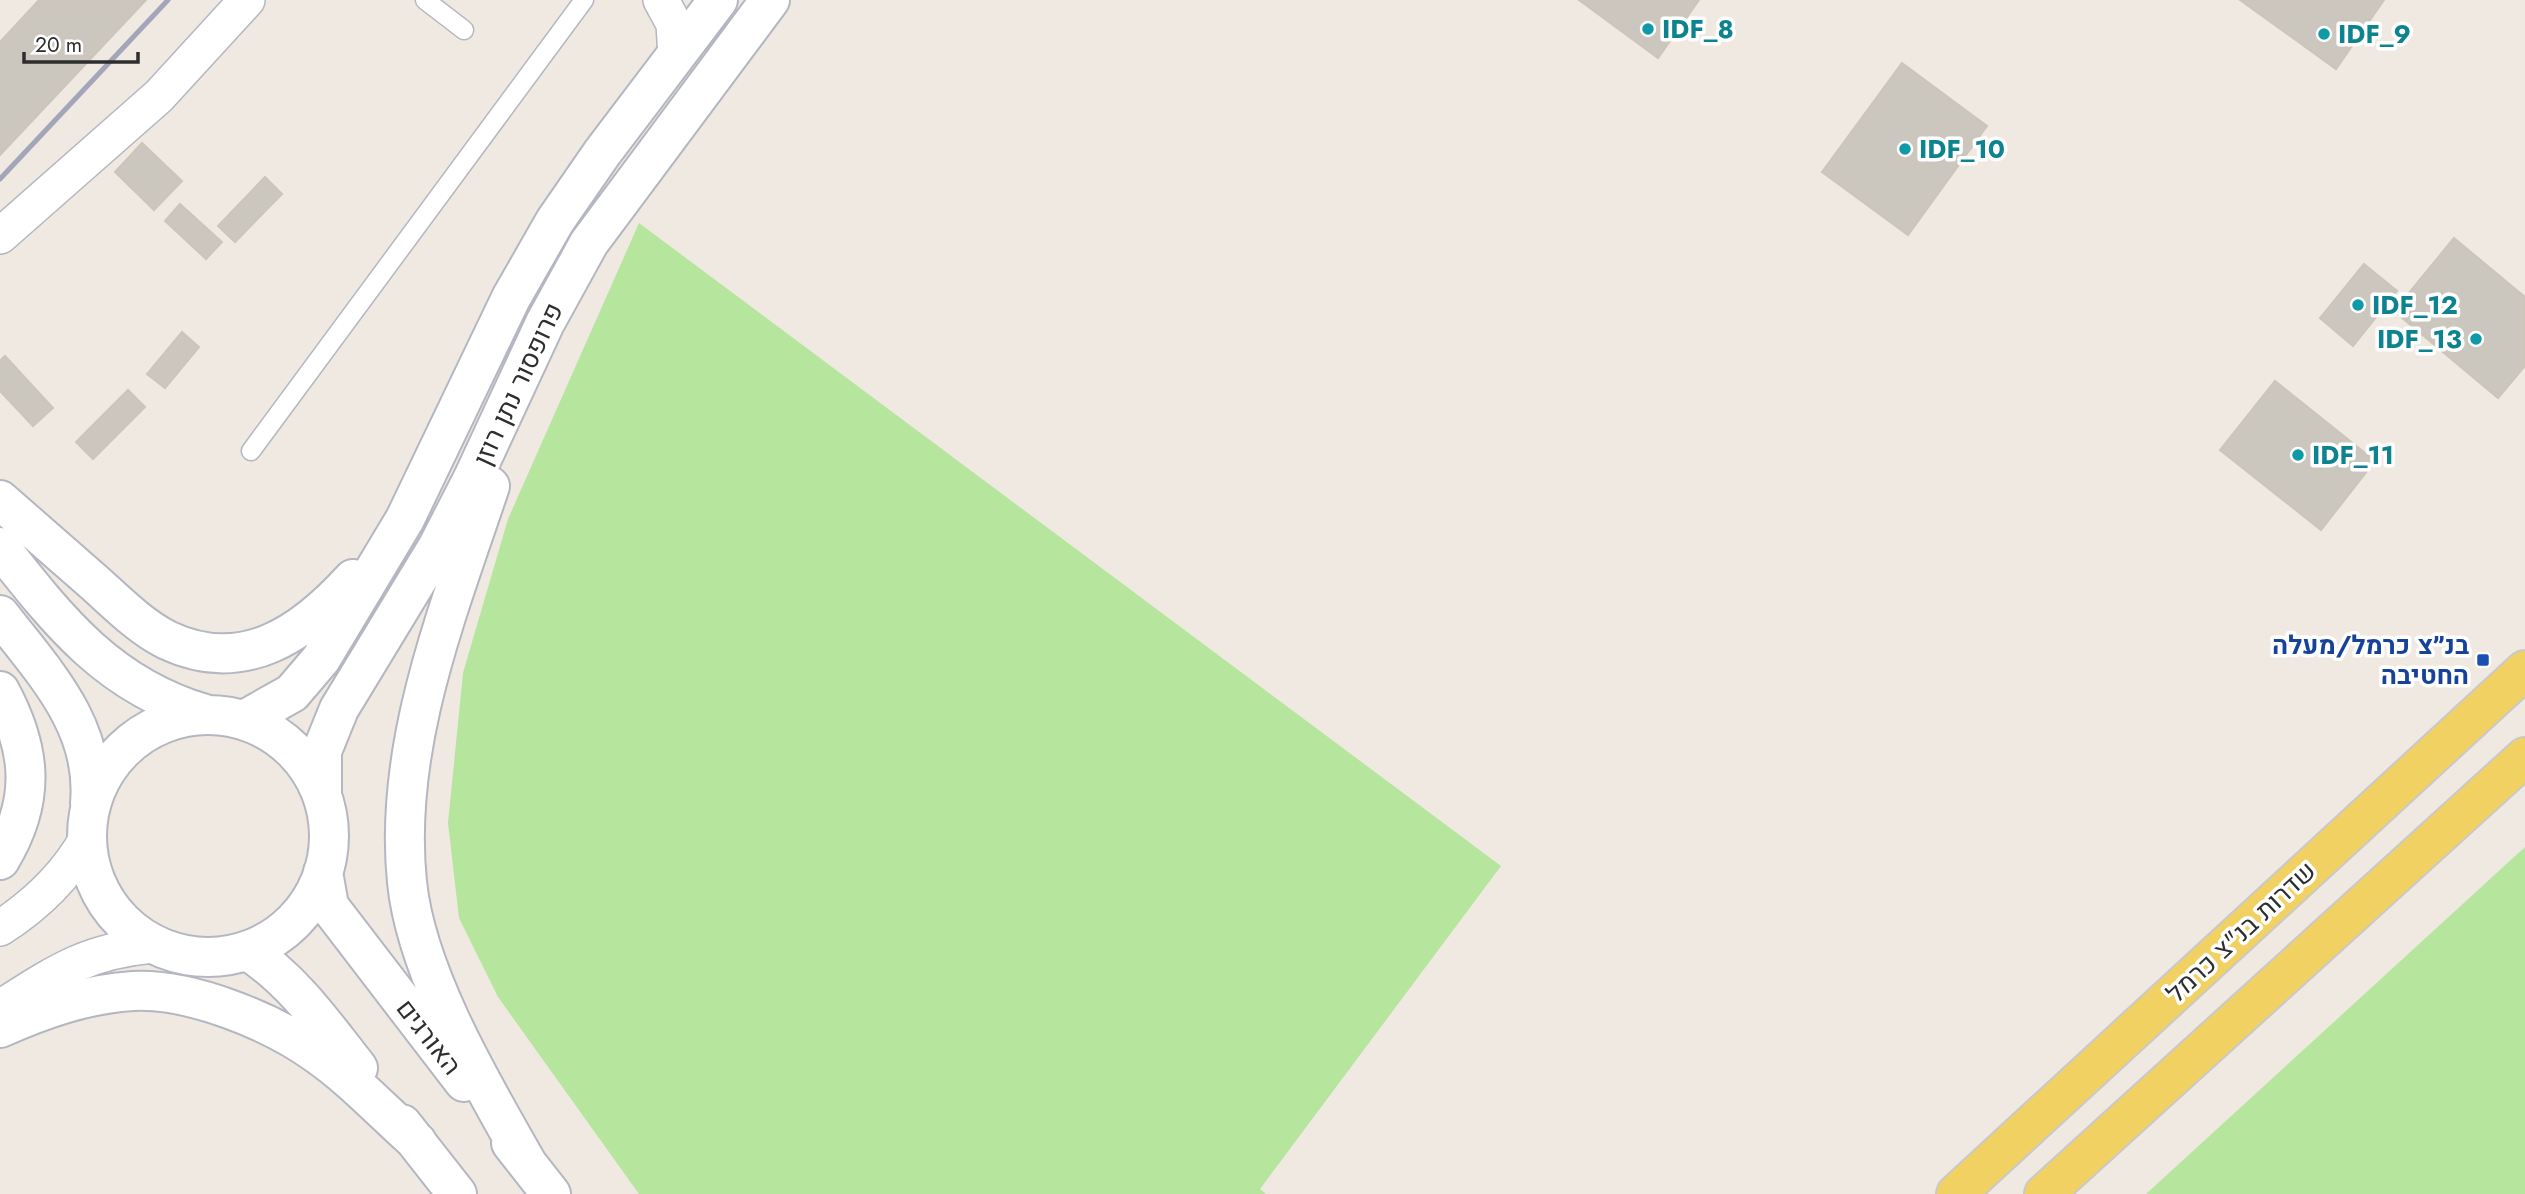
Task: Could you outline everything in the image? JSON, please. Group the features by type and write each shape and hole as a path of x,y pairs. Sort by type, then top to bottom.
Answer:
{"main road":[{"name":"שדרות בנ\"צ כרמל","path":"1956,1194 2525,670"},
{"path":"2044,1194 2525,757"}],"street":[{"path":"0,236 159,96 247,0"},
{"path":"662,0 674,23 676,57"},
{"name":"פרופסור נתן רוזן","path":"244,720 292,694 321,659 405,519 511,298 555,220 718,0"},
{"name":"פרופסור נתן רוזן","path":"322,795 322,751 339,709 438,546 473,478 545,323 589,243 770,0"},
{"path":"527,1163 470,1065 425,954 407,883 405,808 415,734 433,661 545,323"},
{"path":"0,500 134,618 166,640 197,652 225,655 254,650 280,640 305,624 344,588 405,519"},
{"path":"0,547 52,612 107,665 155,696 205,714 244,720 278,736 305,763 322,795 329,833 323,872 311,898 295,921 281,933 248,951 210,958 191,957 153,945 123,923 101,894 89,858 87,829 90,776 80,729 51,680 0,615"},
{"path":"0,691 22,739 26,762 22,809 0,860"},
{"path":"0,928 46,893 74,862 87,829 99,782 128,745 168,721 205,714"},
{"name":"האורגים","path":"323,872 329,906 354,942 551,1194"},
{"path":"0,1008 70,966 113,948 153,945"},
{"path":"248,951 274,968 294,988 457,1194"},
{"path":"0,1028 45,1007 90,996 135,991 174,995 222,1008 266,1023 318,1054 417,1143"}],"lane":[{"path":"425,0 464,30"},
{"path":"251,451 584,0"}],"green space":[{"path":"639,223 1501,866 1260,1189 1266,1194 639,1194 498,997 459,918 448,823 463,673 508,519"},
{"path":"2525,847 2525,1194 2146,1194"}],"building":[{"path":"39,0 146,0 0,155 0,42"},
{"name":"IDF_8","path":"1579,0 1699,0 1658,58"},
{"name":"IDF_9","path":"2240,0 2384,0 2336,69"},
{"name":"IDF_10","path":"1902,63 1987,126 1908,235 1822,172"},
{"path":"142,143 182,181 154,210 115,172"},
{"path":"265,177 282,194 235,242 218,226"},
{"path":"180,204 222,242 206,259 165,221"},
{"name":"IDF_13","path":"2454,238 2525,297 2525,366 2498,398 2394,311"},
{"name":"IDF_12","path":"2364,264 2397,291 2353,346 2320,318"},
{"path":"182,332 199,347 165,388 147,374"},
{"path":"5,356 53,408 33,426 0,391 0,361"},
{"name":"IDF_11","path":"2275,381 2375,461 2321,530 2220,450"},
{"path":"128,390 145,407 93,459 76,442"}],"railway":[{"path":"0,179 168,0"}],"place":[{"name":"IDF_8","path":"1648,29"},
{"name":"IDF_9","path":"2324,34"},
{"name":"IDF_10","path":"1905,149"},
{"name":"IDF_12","path":"2358,305"},
{"name":"IDF_13","path":"2476,339"},
{"name":"IDF_11","path":"2298,455"},
{"name":"בנ״צ כרמל/מעלה החטיבה","path":"2483,660"}]}
